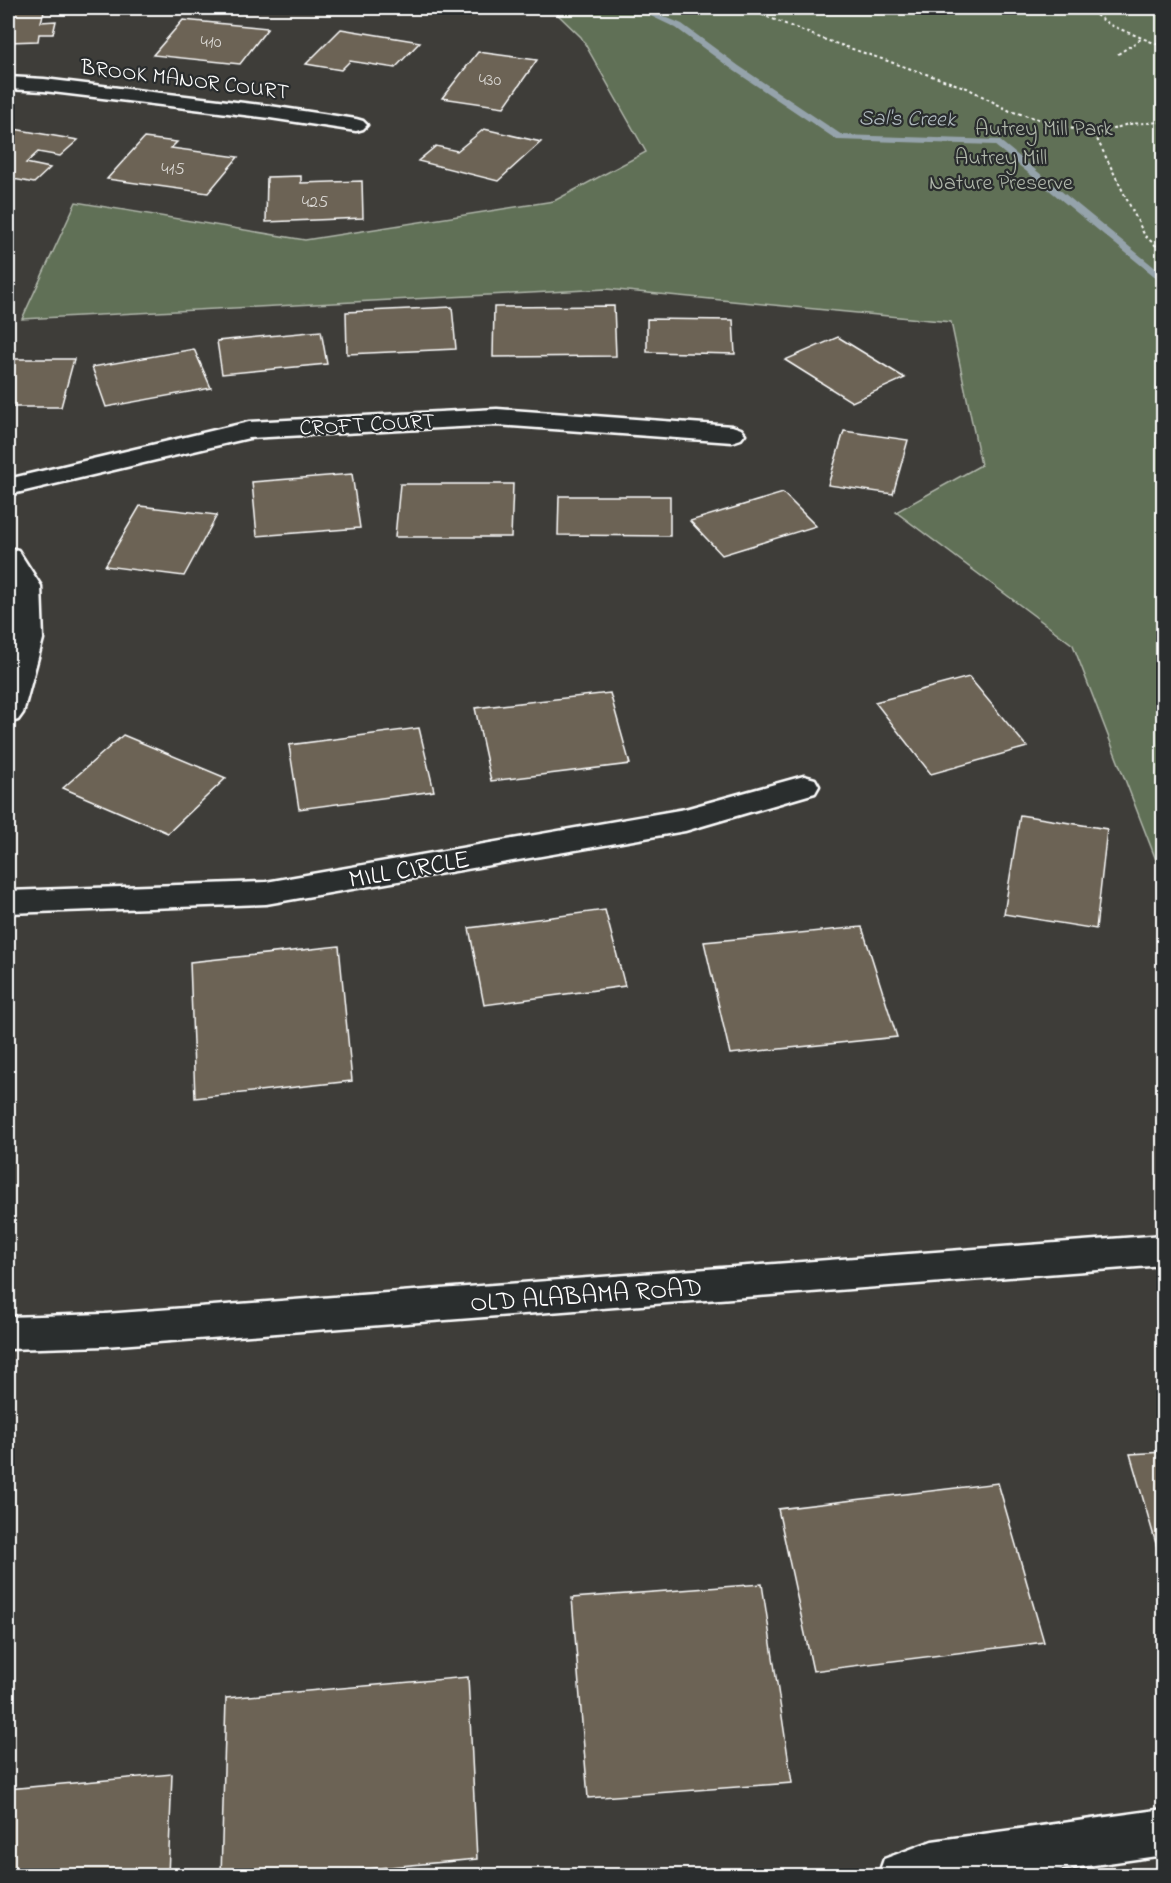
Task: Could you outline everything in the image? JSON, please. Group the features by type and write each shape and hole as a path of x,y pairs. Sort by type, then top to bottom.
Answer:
{"street":[{"name":"BROOK MANOR COURT","path":"8,83 44,85 270,112 356,125"},
{"name":"CROFT COURT","path":"8,487 249,430 497,417 732,434"},
{"path":"8,556 27,586 28,639 8,713"},
{"name":"MILL CIRCLE","path":"8,902 267,893 685,819 804,786"},
{"name":"OLD ALABAMA ROAD","path":"8,1333 105,1330 1164,1250"},
{"path":"901,1875 932,1864 1164,1833"}],"path":[{"path":"745,8 823,39 967,88 1010,111 1095,135 1112,127 1136,122 1164,122"},
{"path":"1086,8 1110,25 1164,47"},
{"path":"1118,54 1141,39"},
{"path":"1095,135 1145,236 1164,253"}],"green space":[{"name":"Autrey Mill Nature Preserve","path":"551,8 1163,8 1163,878 1073,645 896,512 981,465 951,322 606,289 22,319 76,202 305,240 554,201 646,152 581,37"}],"building":[{"path":"8,8 45,8 41,22 56,21 53,34 39,34 38,41 8,42"},
{"path":"183,20 268,28 240,64 153,55"},
{"path":"341,29 420,42 395,68 350,61 341,70 306,64"},
{"path":"478,52 537,60 504,107 442,98"},
{"path":"8,128 78,140 60,156 38,152 26,163 50,168 34,183 8,178"},
{"path":"484,129 541,142 498,181 418,161 436,146 457,151"},
{"path":"144,138 177,142 171,148 238,157 208,193 107,179"},
{"path":"301,176 301,183 362,181 363,218 266,222 267,177"},
{"path":"614,306 616,356 493,357 494,307"},
{"path":"452,307 456,349 347,354 346,312"},
{"path":"647,319 733,320 735,354 647,352"},
{"path":"321,331 327,364 222,374 217,341"},
{"path":"838,337 905,378 852,402 785,360"},
{"path":"194,349 211,388 106,407 92,367"},
{"path":"8,359 74,359 61,407 8,407"},
{"path":"844,431 908,440 893,494 828,485"},
{"path":"352,474 360,528 257,536 252,482"},
{"path":"400,484 513,484 511,537 395,537"},
{"path":"783,493 816,526 722,555 690,521"},
{"path":"559,496 670,496 670,536 558,535"},
{"path":"140,506 217,515 184,576 105,566"},
{"path":"969,677 1027,747 931,774 875,702"},
{"path":"610,693 630,764 491,781 475,708"},
{"path":"419,728 434,791 299,809 289,745"},
{"path":"123,735 226,778 168,833 63,788"},
{"path":"1020,815 1107,829 1096,929 1004,914"},
{"path":"605,910 625,986 484,1005 469,928"},
{"path":"862,927 897,1037 730,1054 704,942"},
{"path":"339,946 352,1081 195,1098 190,962"},
{"path":"1164,1452 1164,1571 1130,1454"},
{"path":"998,1483 1044,1642 813,1671 778,1509"},
{"path":"762,1584 792,1783 588,1798 572,1598"},
{"path":"468,1677 477,1859 290,1876 221,1876 226,1698"},
{"path":"172,1774 168,1876 8,1876 8,1789"}],"waterway":[{"name":"Sal's Creek","path":"638,8 679,26 736,68 840,138 996,142 1164,281"}],"park label":[{"name":"Autrey Mill Park","path":"1044,127"}]}
